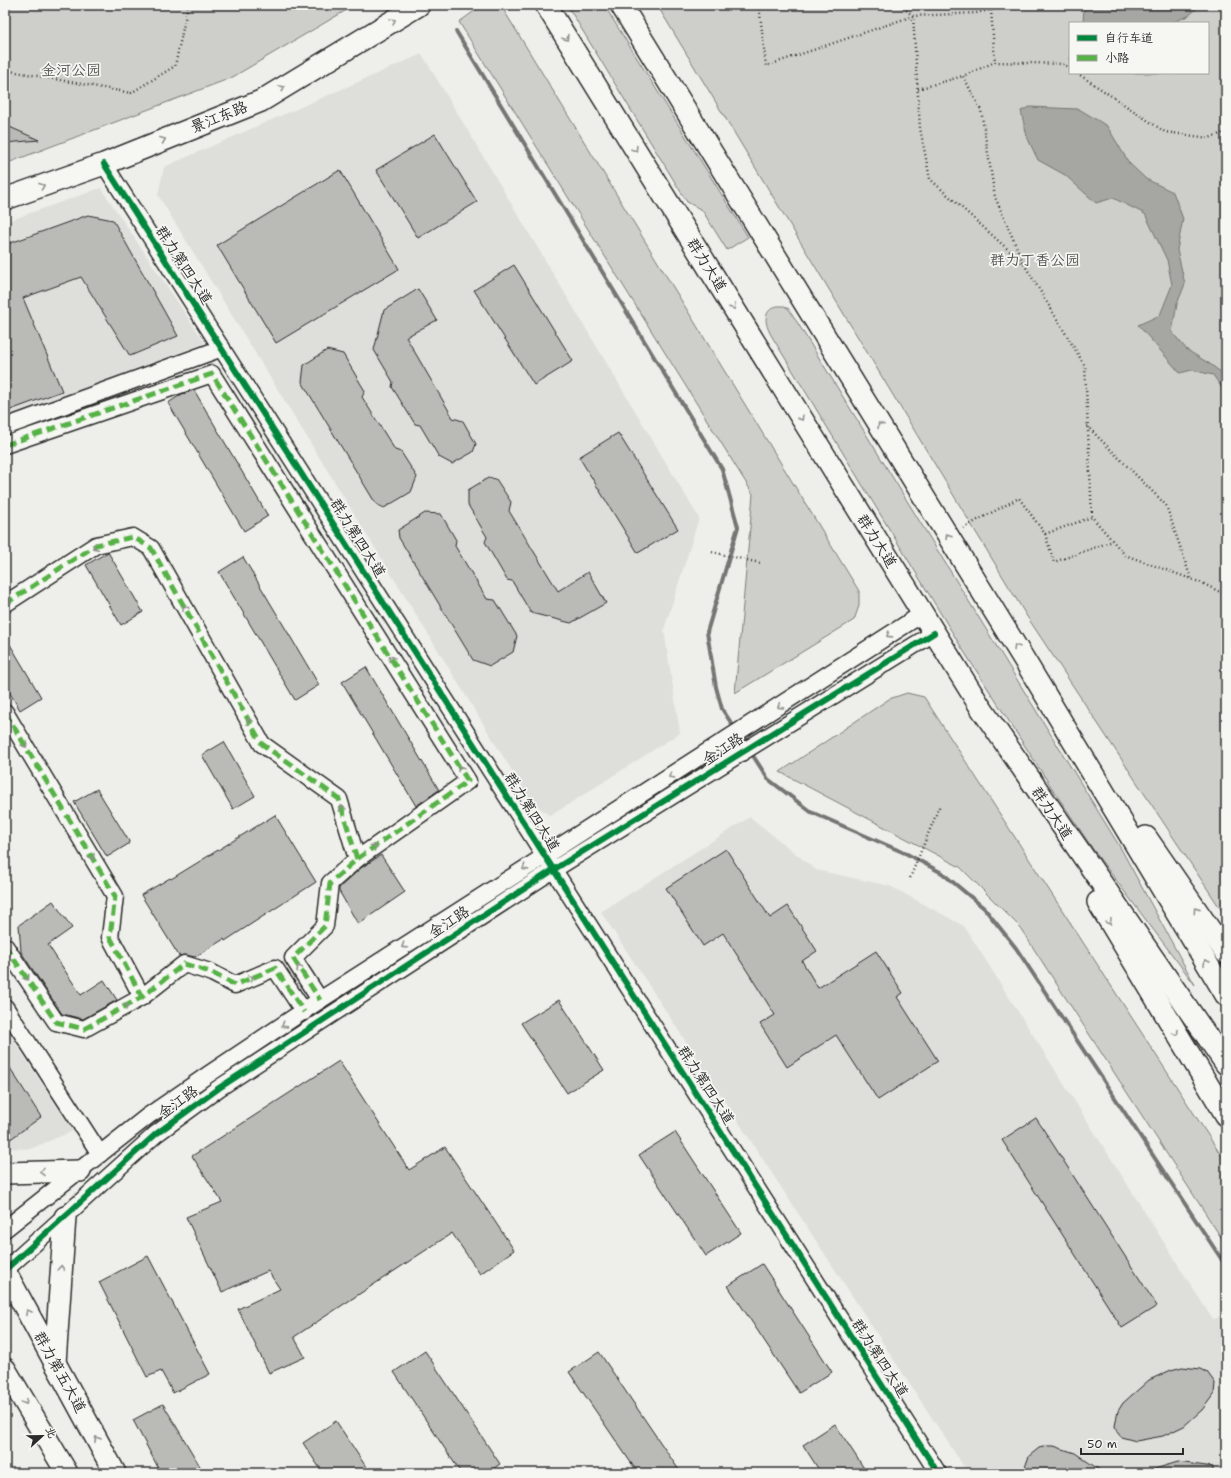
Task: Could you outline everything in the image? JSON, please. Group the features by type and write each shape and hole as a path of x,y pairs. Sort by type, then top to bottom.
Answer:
{"main road":[{"name":"景江东路","path":"5,199 104,164 260,101 419,5"},
{"name":"群力大道","path":"546,5 981,708 1226,1064"},
{"path":"621,5 1028,666 1226,995"},
{"path":"1028,666 1226,953"},
{"path":"981,708 1226,1115"},
{"path":"5,1173 80,1171"},
{"path":"55,1363 65,1217"},
{"name":"群力第五大道","path":"5,1270 115,1473"},
{"path":"6,1373 67,1473"}],"street":[{"name":"群力第四大道","path":"104,164 938,1473"},
{"path":"5,427 222,348"},
{"path":"5,445 212,374 468,781 357,859 330,883 325,926 292,958 320,1000"},
{"path":"5,604 96,545 132,537 152,548 262,744 339,799 357,859"},
{"name":"金江路","path":"5,1229 148,1116 320,1000 704,756 922,614"},
{"name":"金江路","path":"5,1270 156,1134 219,1088 553,870 934,633"},
{"path":"5,712 115,896 110,937 142,998"},
{"path":"5,946 56,1022 84,1029 142,998 184,964 210,972 235,985 275,968 304,1012"},
{"path":"5,1007 100,1154"}],"path":[{"path":"5,70 131,93 175,66 188,5"},
{"path":"759,5 766,66 913,16 976,13 1011,5"},
{"path":"900,5 913,16 920,128 930,179 1024,264"},
{"path":"991,10 996,62"},
{"path":"918,89 963,76 996,62 1063,64 1069,67"},
{"path":"1078,74 1165,132 1209,138 1226,132"},
{"path":"963,76 980,110 995,197 1024,264 1085,366 1086,425 1092,517 1125,555 1191,579 1226,595"},
{"path":"1226,261 1222,288 1226,296"},
{"path":"1086,425 1166,505 1191,579"},
{"path":"960,530 1018,498 1045,534 1054,562 1113,541"},
{"path":"1045,534 1092,517"},
{"path":"712,552 760,562"},
{"path":"910,878 940,804"}],"shaded area":[{"path":"1084,5 1201,5 1188,16 1173,22 1083,22"},
{"path":"422,54 699,518 664,630 680,733 550,816 530,800 158,195 164,167"},
{"path":"1029,107 1079,109 1107,126 1129,163 1146,179 1173,192 1183,219 1177,250 1185,284 1177,304 1172,332 1187,350 1226,376 1226,394 1213,375 1192,370 1180,373 1138,325 1160,315 1172,285 1167,260 1145,214 1113,198 1096,203 1065,175 1038,160 1027,137 1021,111"},
{"path":"101,188 205,343 5,418 5,222"},
{"path":"750,817 816,870 890,886 964,926 1213,1320 1223,1314 1226,1318 1226,1473 968,1473 601,912"},
{"path":"5,1027 73,1131 30,1149 5,1148"}],"green space":[{"name":"金河公园","path":"5,5 355,5 231,78 5,164"},
{"path":"483,5 495,5 503,9 859,591 859,606 854,620 735,693 753,494 459,22"},
{"path":"567,5 604,5 748,237 727,250 702,210 687,202"},
{"name":"群力丁香公园","path":"657,5 1226,5 1226,917 1026,615"},
{"path":"777,306 784,306 789,309 1120,847 1195,985 1097,855 963,650 771,335 767,327 766,318 769,311"},
{"path":"907,693 924,697 1226,1163 1226,1245 1019,926 960,867 780,772 889,699"}],"building":[{"path":"5,125 39,140 5,143"},
{"path":"435,134 477,202 418,238 376,170"},
{"path":"340,170 399,269 276,343 217,245"},
{"path":"88,215 113,220 178,336 130,356 81,277 23,298 62,391 5,412 5,245"},
{"path":"514,265 573,361 534,385 474,290"},
{"path":"418,289 437,320 406,337 453,418 463,421 476,444 473,452 452,464 439,457 420,425 415,424 392,387 393,382 374,350 384,310"},
{"path":"327,350 343,354 365,391 362,397 395,450 401,452 417,477 411,492 384,508 376,504 302,382 304,365"},
{"path":"194,390 268,516 244,531 168,403 182,394"},
{"path":"618,433 678,529 638,553 579,457"},
{"path":"488,478 496,479 511,502 509,511 558,591 588,572 606,603 571,623 531,613 512,581 507,580 485,542 487,537 468,505 468,490"},
{"path":"425,513 441,514 456,540 455,546 487,599 495,600 517,636 513,652 490,666 473,660 399,538 398,530"},
{"path":"108,552 143,612 121,625 86,565"},
{"path":"243,557 319,685 295,700 219,572"},
{"path":"5,636 41,697 20,710 5,685"},
{"path":"366,667 439,790 416,806 342,682"},
{"path":"224,742 255,796 233,809 202,755"},
{"path":"97,789 130,843 107,857 74,802"},
{"path":"275,815 316,882 225,941 224,939 195,957 186,955 179,956 141,895 170,878 171,879"},
{"path":"726,849 770,918 788,906 817,951 802,961 818,988 876,951 903,993 897,997 938,1061 878,1100 836,1035 787,1067 760,1024 775,1015 723,933 703,946 666,888"},
{"path":"381,855 405,892 358,924 339,891 339,888 361,868"},
{"path":"53,901 72,928 48,945 81,995 104,980 117,1000 83,1019 62,1014 21,952 19,925"},
{"path":"559,1000 604,1070 567,1093 521,1023"},
{"path":"5,1060 41,1117 5,1143"},
{"path":"339,1061 409,1170 445,1147 514,1250 480,1274 452,1233 294,1337 305,1357 269,1373 238,1309 280,1289 268,1271 222,1292 186,1217 222,1202 192,1156"},
{"path":"1036,1118 1157,1306 1122,1328 1002,1140"},
{"path":"675,1132 741,1233 706,1256 639,1155"},
{"path":"148,1256 210,1374 173,1393 161,1371 147,1377 99,1282"},
{"path":"762,1264 832,1372 799,1393 728,1286"},
{"path":"425,1351 500,1464 487,1473 461,1473 394,1372"},
{"path":"599,1352 681,1473 638,1473 569,1372"},
{"path":"1182,1367 1201,1369 1207,1372 1215,1383 1214,1394 1202,1410 1184,1426 1163,1436 1136,1441 1121,1437 1115,1426 1118,1411 1123,1403 1149,1380 1171,1370"},
{"path":"163,1404 204,1473 161,1473 133,1420"},
{"path":"336,1421 370,1473 323,1473 303,1443"},
{"path":"835,1424 867,1473 821,1473 803,1445"},
{"path":"1054,1446 1075,1453 1104,1473 1023,1473 1029,1456 1039,1448"},
{"path":"1178,1462 1213,1467 1213,1473 1151,1473 1151,1470"}],"waterway":[{"path":"456,31 722,469 738,527 707,632 716,687 722,709 736,730"},
{"path":"750,751 768,779 811,812 907,854 942,873 984,908 1016,948 1226,1266"}],"marked path":[{"path":"5,445 212,374 468,781 357,859 330,883 325,926 293,958 320,1000"},
{"path":"5,604 96,545 133,537 151,548 262,744 339,799 357,859"},
{"path":"5,712 115,896 110,937 142,997"},
{"path":"5,946 56,1022 84,1029 142,997 184,964 210,972 235,985 275,968 304,1012"}],"cycle path":[{"path":"104,164 938,1473"},
{"path":"5,1270 156,1134 219,1088 553,870 934,633"}]}
